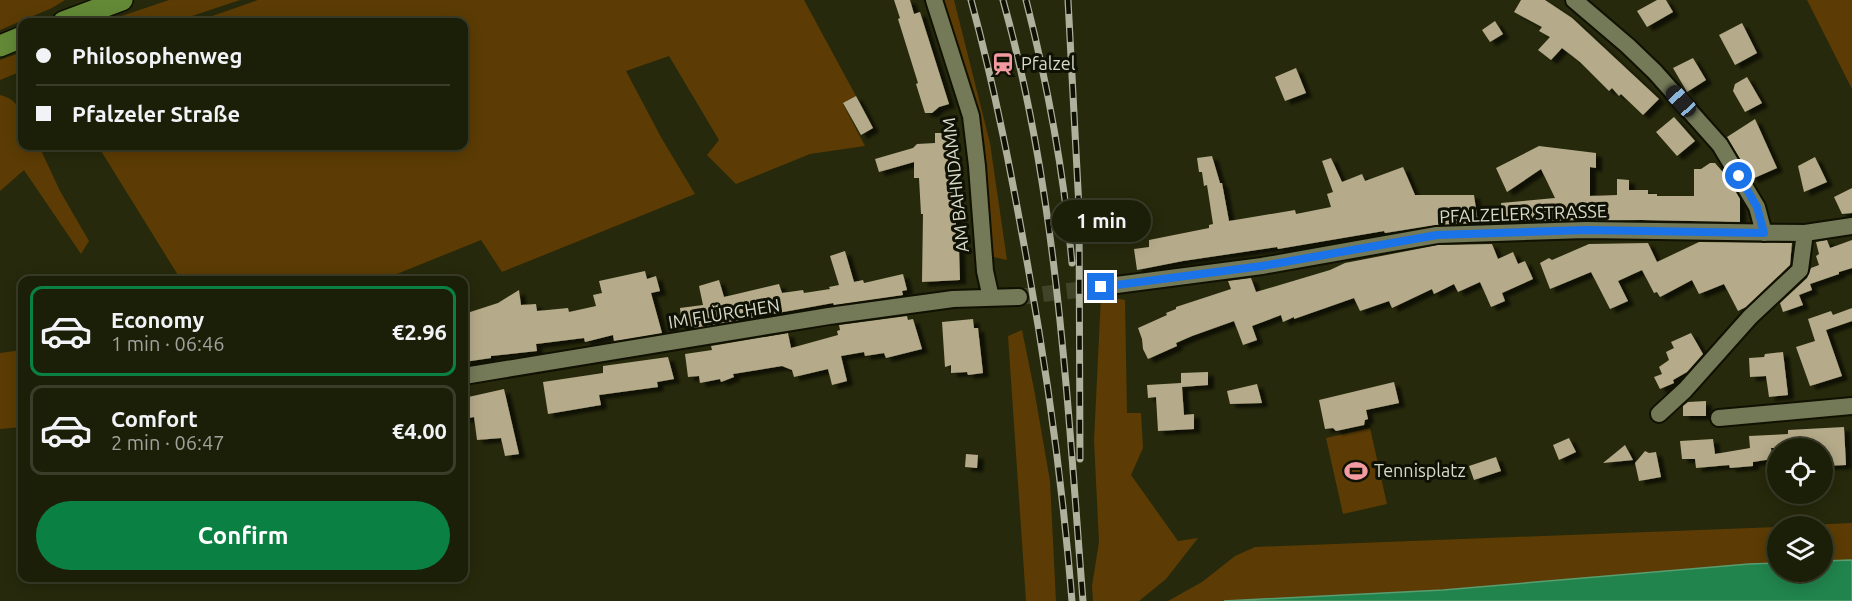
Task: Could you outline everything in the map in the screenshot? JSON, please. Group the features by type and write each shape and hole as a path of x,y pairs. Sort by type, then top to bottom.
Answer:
{"main road":[{"path":"74,18 122,0"},
{"path":"0,46 18,39"}],"street":[{"name":"AM BAHNDAMM","path":"934,0 971,116 985,271 991,298"},
{"path":"1574,0 1655,72 1720,145 1757,207 1764,233"},
{"name":"PFALZELER STRASSE","path":"1101,287 1262,266 1437,235 1586,230 1805,233 1852,225"},
{"path":"1659,414 1685,390 1750,317 1800,270 1805,233"},
{"path":"991,298 1019,297"},
{"name":"IM FLÜRCHEN","path":"468,375 829,316 953,299 991,298"},
{"path":"1719,418 1852,406"}],"shaded area":[{"path":"0,0 65,0 28,18 18,18 18,22 0,30"},
{"path":"169,0 240,0 186,18 116,18"},
{"path":"258,0 804,0 856,96 843,104 865,146 810,154 736,184 707,155 719,140 669,56 626,71 662,139 695,194 502,272 481,240 392,276 179,276 100,150 468,150 468,18 206,18"},
{"path":"942,0 954,0 990,143 1007,260 993,257 984,141 972,91"},
{"path":"1807,0 1852,0 1852,89"},
{"path":"18,53 18,73 0,80 0,60"},
{"path":"0,95 14,102 18,108 18,150 41,150 60,191 89,241 81,254 24,170 0,191"},
{"path":"1101,296 1125,300 1127,413 1141,413 1143,448 1131,475 1178,541 1198,538 1166,579 1139,601 1093,601 1092,586 1099,542 1094,441"},
{"path":"1022,330 1050,481 1056,601 1026,601 1008,336"},
{"path":"18,351 18,427 0,429 0,353"},
{"name":"Tennisplatz","path":"1370,428 1387,504 1343,514 1326,438"},
{"path":"1852,523 1852,560 1833,561 1833,524"},
{"path":"1767,527 1767,564 1443,590 1224,601 1168,601 1202,582 1235,556 1255,547"},
{"path":"1852,560 1852,601 1224,601 1443,590 1767,563 1767,582 1833,582 1833,561"}],"building":[{"path":"894,0 910,0 914,14 920,12 949,104 939,107 932,113 925,113"},
{"path":"1521,0 1545,0 1572,18 1659,99 1643,115 1621,94 1619,96 1612,88 1609,91 1580,62 1562,48 1551,60 1538,50 1550,37 1539,31 1542,27 1514,12"},
{"path":"1657,0 1666,0 1673,12 1647,27 1637,11"},
{"path":"1495,21 1503,34 1490,42 1482,30"},
{"path":"1742,23 1757,53 1735,65 1719,35"},
{"path":"1693,58 1706,80 1687,92 1673,68"},
{"path":"1296,68 1306,93 1285,101 1275,77"},
{"path":"1747,77 1762,103 1745,112 1733,91 1735,84"},
{"path":"856,96 873,128 861,135 843,103"},
{"path":"1674,117 1695,141 1677,156 1656,132"},
{"path":"1755,119 1777,168 1752,179 1727,137"},
{"path":"935,133 948,133 948,179 954,179 956,248 959,249 960,280 922,282 923,214 921,214 919,178 914,178 914,162 879,172 875,159 913,148 917,144 935,143"},
{"path":"1539,146 1596,153 1596,168 1590,167 1590,196 1617,195 1617,179 1629,180 1629,190 1648,190 1648,194 1657,194 1657,196 1694,196 1694,169 1701,169 1710,163 1715,163 1727,177 1740,199 1740,222 1504,221 1501,203 1555,198 1541,169 1507,192 1496,168"},
{"path":"1212,156 1220,183 1222,183 1229,221 1295,210 1296,214 1331,207 1327,194 1333,192 1322,161 1331,158 1342,182 1362,174 1365,181 1403,167 1415,195 1474,195 1478,223 1435,225 1385,233 1384,231 1137,270 1134,249 1149,247 1149,240 1209,228 1209,225 1213,224 1207,185 1204,186 1197,158"},
{"path":"1815,157 1827,182 1804,192 1798,166"},
{"path":"1852,188 1852,213 1842,214 1834,197"},
{"path":"1827,240 1830,248 1852,240 1852,268 1810,284 1812,290 1799,295 1803,305 1783,312 1780,303 1807,278 1811,268 1819,265 1816,256 1819,254 1816,242"},
{"path":"1699,242 1792,243 1790,265 1746,307 1738,311 1724,284 1699,294 1692,280 1660,297 1657,292 1654,293 1642,270 1618,281 1628,301 1610,309 1591,272 1550,289 1540,263 1589,244 1648,243 1657,262"},
{"path":"1492,244 1498,259 1513,252 1518,264 1525,261 1533,279 1502,293 1505,301 1491,307 1480,282 1458,292 1454,284 1434,294 1432,289 1392,308 1389,301 1360,311 1354,298 1283,322 1281,315 1252,326 1257,340 1243,345 1234,321 1176,343 1177,346 1148,359 1143,349 1138,328 1167,315 1166,313 1176,307 1231,289 1228,281 1251,278 1256,292 1330,270 1345,263 1438,245"},
{"path":"845,251 854,282 863,280 864,283 903,274 907,290 902,291 903,295 834,305 833,303 694,328 694,326 682,327 680,308 703,305 699,286 719,280 724,297 779,284 782,293 803,290 804,293 830,289 829,287 839,285 830,256"},
{"path":"645,271 647,279 656,276 660,291 651,293 662,333 614,341 613,335 585,342 584,338 536,344 537,351 491,356 491,358 468,361 468,313 498,303 519,290 521,305 536,304 537,311 568,308 569,312 596,306 593,295 602,293 599,281"},
{"path":"1852,308 1852,321 1826,330 1842,376 1810,386 1796,347 1815,341 1808,319 1831,311 1833,315"},
{"path":"907,316 908,320 913,319 922,349 886,358 884,353 865,356 864,352 841,356 847,381 832,385 828,369 794,377 792,370 782,366 733,374 734,377 721,382 720,379 700,383 699,376 688,377 685,354 712,350 711,346 788,333 791,348 838,335 839,325"},
{"path":"973,319 974,328 978,328 983,373 968,375 967,372 951,373 951,365 945,367 942,322"},
{"path":"1691,333 1703,354 1687,372 1673,380 1674,383 1660,389 1654,377 1662,374 1659,367 1669,360 1666,352 1674,348 1671,342"},
{"path":"1783,352 1788,395 1769,397 1766,376 1750,377 1749,358"},
{"path":"668,357 674,379 657,382 658,387 599,395 601,405 548,414 543,382 603,373 603,366"},
{"path":"1208,372 1208,385 1182,387 1184,415 1194,414 1194,429 1158,431 1156,397 1148,398 1147,385 1181,383 1181,373"},
{"path":"1394,382 1399,403 1366,410 1368,419 1365,420 1364,425 1336,431 1333,428 1325,429 1319,400"},
{"path":"1257,384 1262,403 1230,404 1227,391"},
{"path":"504,389 519,454 505,456 501,438 477,440 474,417 468,418 468,397"},
{"path":"1706,401 1706,416 1683,416 1683,406 1688,402"},
{"path":"1844,427 1846,465 1833,466 1833,438 1767,438 1767,460 1753,462 1753,466 1730,468 1729,465 1696,468 1695,459 1682,459 1680,441 1713,439 1715,454 1750,448 1749,436 1788,434 1788,430"},
{"path":"1569,438 1576,452 1559,460 1553,445"},
{"path":"1625,445 1633,460 1603,463"},
{"path":"1645,451 1656,452 1661,477 1639,481 1635,463"},
{"path":"966,454 978,455 977,468 965,467"},
{"path":"1496,457 1501,471 1474,480 1469,466"}],"tunnel":[{"path":"1019,297 1101,287"}],"railway":[{"path":"971,0 988,66 1016,200 1035,309 1059,475 1072,601"},
{"path":"1003,0 1022,74 1048,223 1065,374 1083,601"},
{"path":"1026,0 1054,130 1065,196 1072,263"},
{"path":"1068,0 1079,208 1080,459"}],"place":[{"name":"Pfalzel","path":"1003,64"},
{"name":"Tennisplatz","path":"1356,471"}],"route":[{"path":"1101,287 1262,266 1437,235 1586,230 1764,233 1757,207 1739,176"}]}
